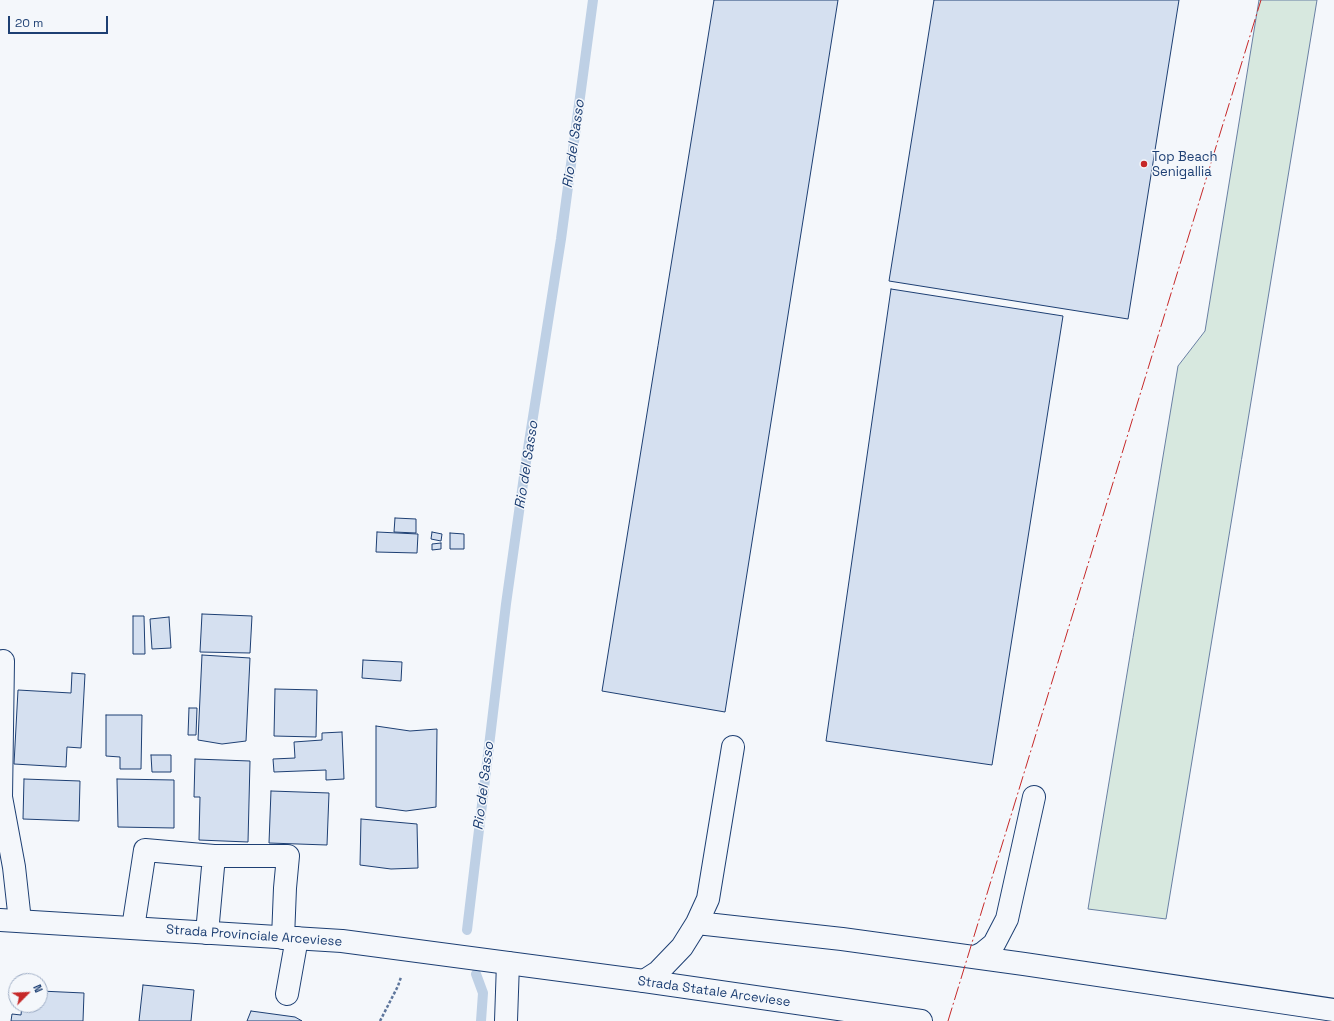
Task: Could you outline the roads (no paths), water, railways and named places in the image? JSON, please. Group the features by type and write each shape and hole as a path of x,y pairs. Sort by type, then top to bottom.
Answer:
{"main road":[{"path":"3,661 2,798 14,867 10,920"},
{"path":"644,981 658,972 682,947 697,923 708,899 733,747"},
{"path":"975,957 994,944 1007,919 1034,797"},
{"path":"133,928 145,850 214,856 288,856 285,888 290,938 287,994"},
{"path":"207,933 214,856"},
{"name":"Strada Provinciale Arceviese","path":"10,920 342,941 508,963"},
{"path":"697,923 842,939 975,957 1334,1010"},
{"path":"506,1021 508,963"},
{"name":"Strada Statale Arceviese","path":"508,963 921,1021"}],"waterway":[{"name":"Rio del Sasso","path":"467,930 506,604 527,455 561,239 593,0"},
{"name":"Rio del Sasso","path":"476,974 483,993 481,1021"}],"place":[{"name":"Top Beach Senigallia","path":"1144,164"}]}
